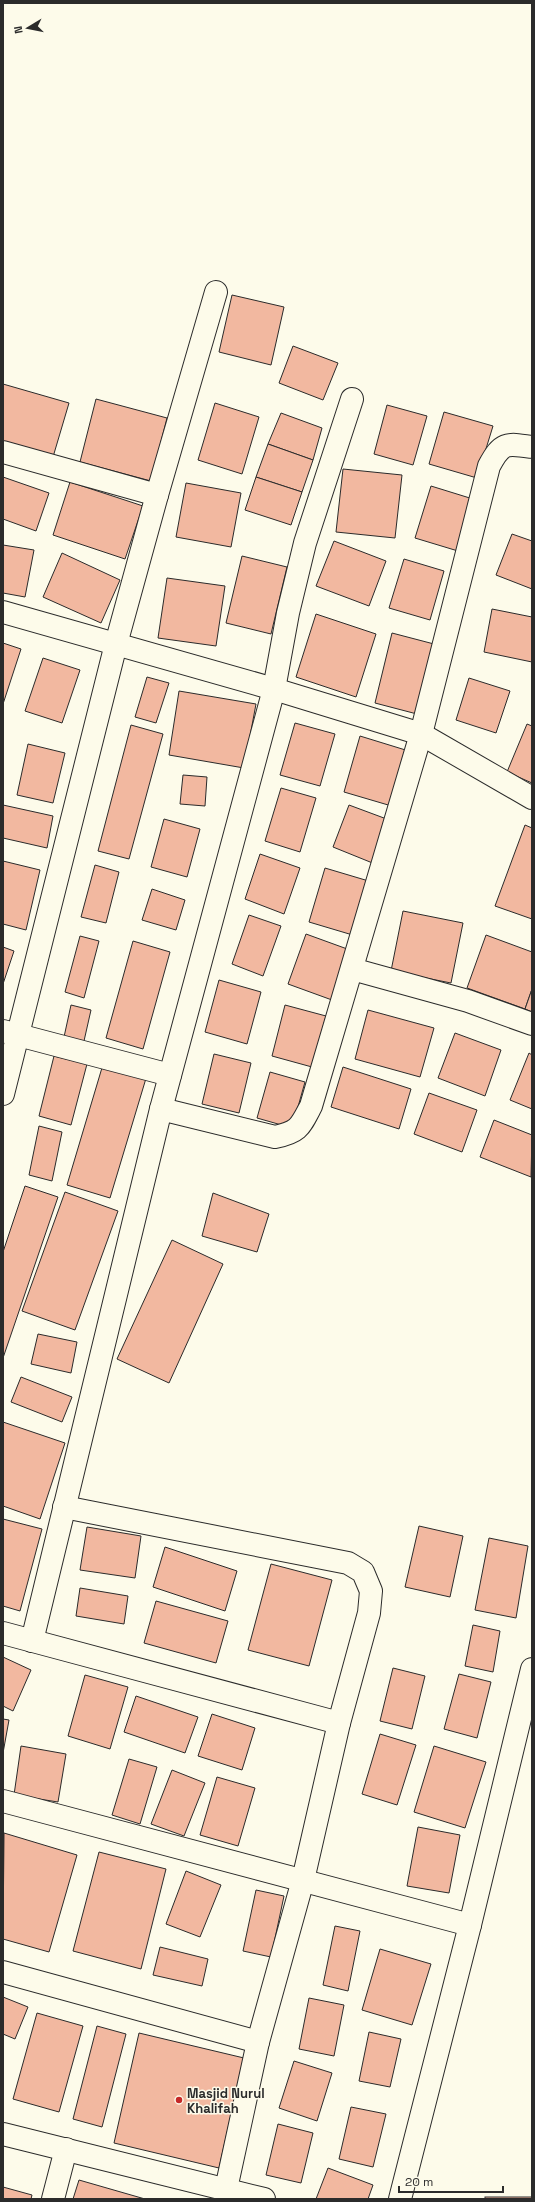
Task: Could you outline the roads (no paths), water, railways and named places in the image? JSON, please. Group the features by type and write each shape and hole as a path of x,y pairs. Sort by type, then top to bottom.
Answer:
{"street":[{"path":"3,1094 10,1033 157,495 216,292"},
{"path":"32,1641 161,1109 274,689 288,613 305,543 352,399"},
{"path":"161,1109 275,1137 293,1133 303,1121 311,1106 421,734 489,466 498,450 505,446 513,444 532,447"},
{"path":"3,452 157,495"},
{"path":"3,612 274,689 421,734 532,798"},
{"path":"352,969 468,1001 532,1024"},
{"path":"10,1033 170,1075"},
{"path":"64,1507 348,1563 363,1572 371,1591 369,1613 339,1723 303,1880 258,2042 226,2189"},
{"path":"3,1633 339,1723"},
{"path":"400,2199 470,1925 532,1669"},
{"path":"3,1801 470,1925"},
{"path":"3,1972 258,2042"},
{"path":"3,2134 264,2199"},
{"path":"53,2199 66,2149"}],"place":[{"name":"Masjid Nurul Khalifah","path":"179,2100"}]}
